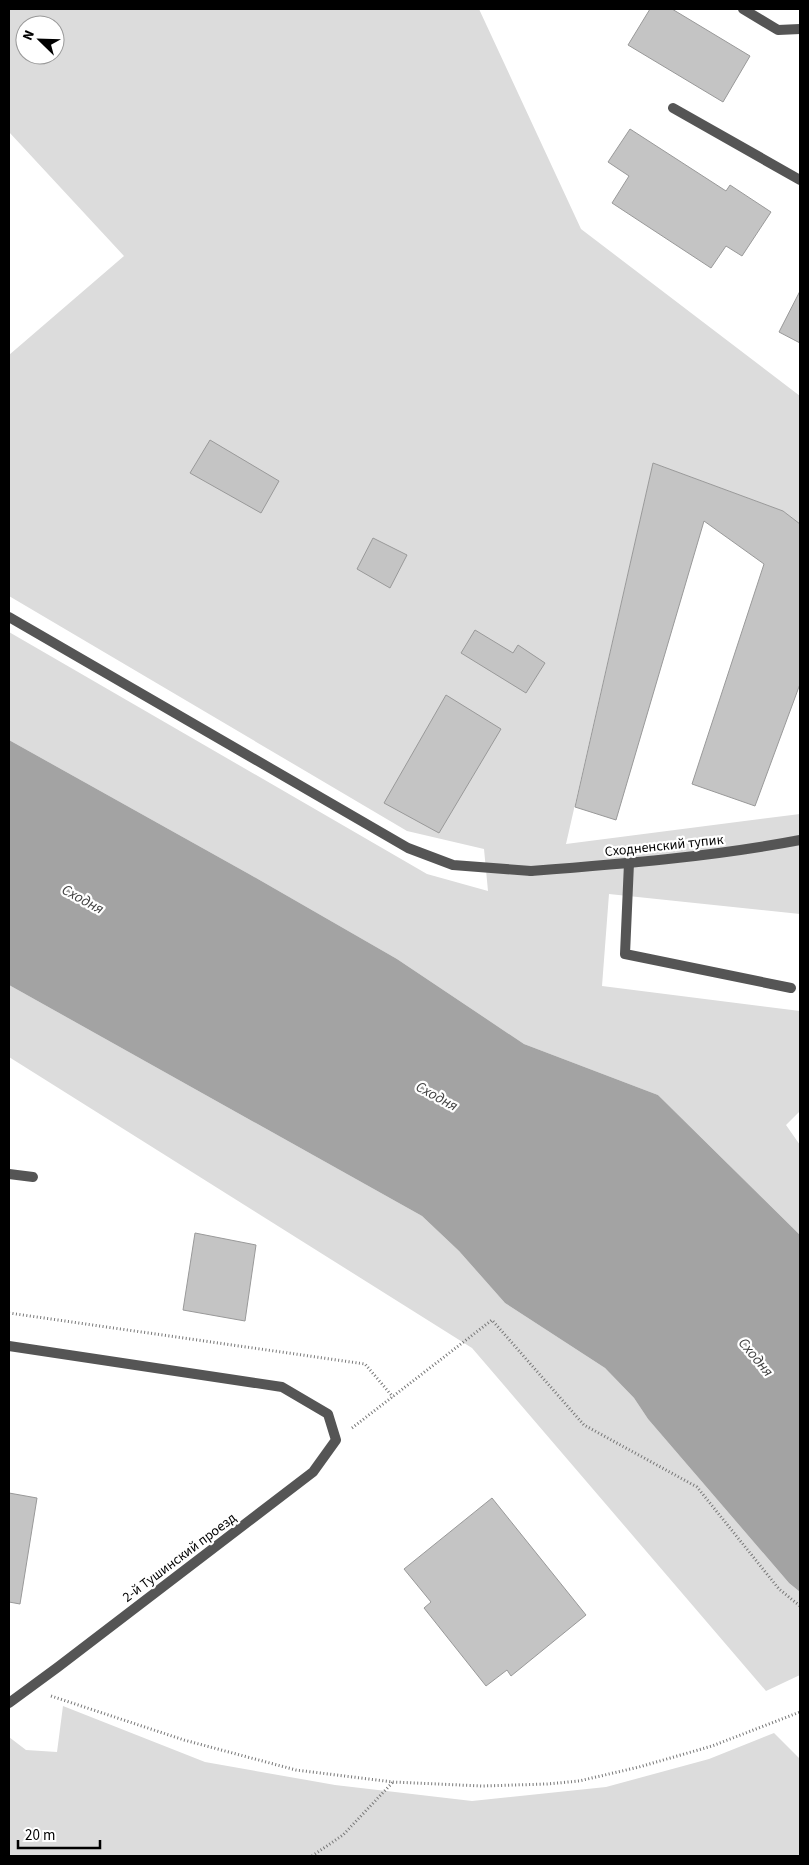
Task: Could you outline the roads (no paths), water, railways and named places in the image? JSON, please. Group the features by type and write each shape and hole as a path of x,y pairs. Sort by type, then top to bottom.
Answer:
{"street":[{"path":"744,9 778,30 800,30"},
{"path":"673,108 800,180"},
{"name":"Сходненский тупик","path":"9,617 408,848 454,865 530,871 629,863 765,847 800,840"},
{"path":"629,863 625,954 791,988"},
{"path":"9,1174 33,1177"},
{"name":"2-й Тушинский проезд","path":"9,1346 282,1387 328,1414 336,1440 313,1472 9,1703"}],"water":[{"name":"Сходня","path":"9,740 397,959 524,1044 658,1095 800,1235 800,1592 789,1583 648,1419 634,1398 605,1368 505,1303 459,1251 422,1216 9,985"}]}
